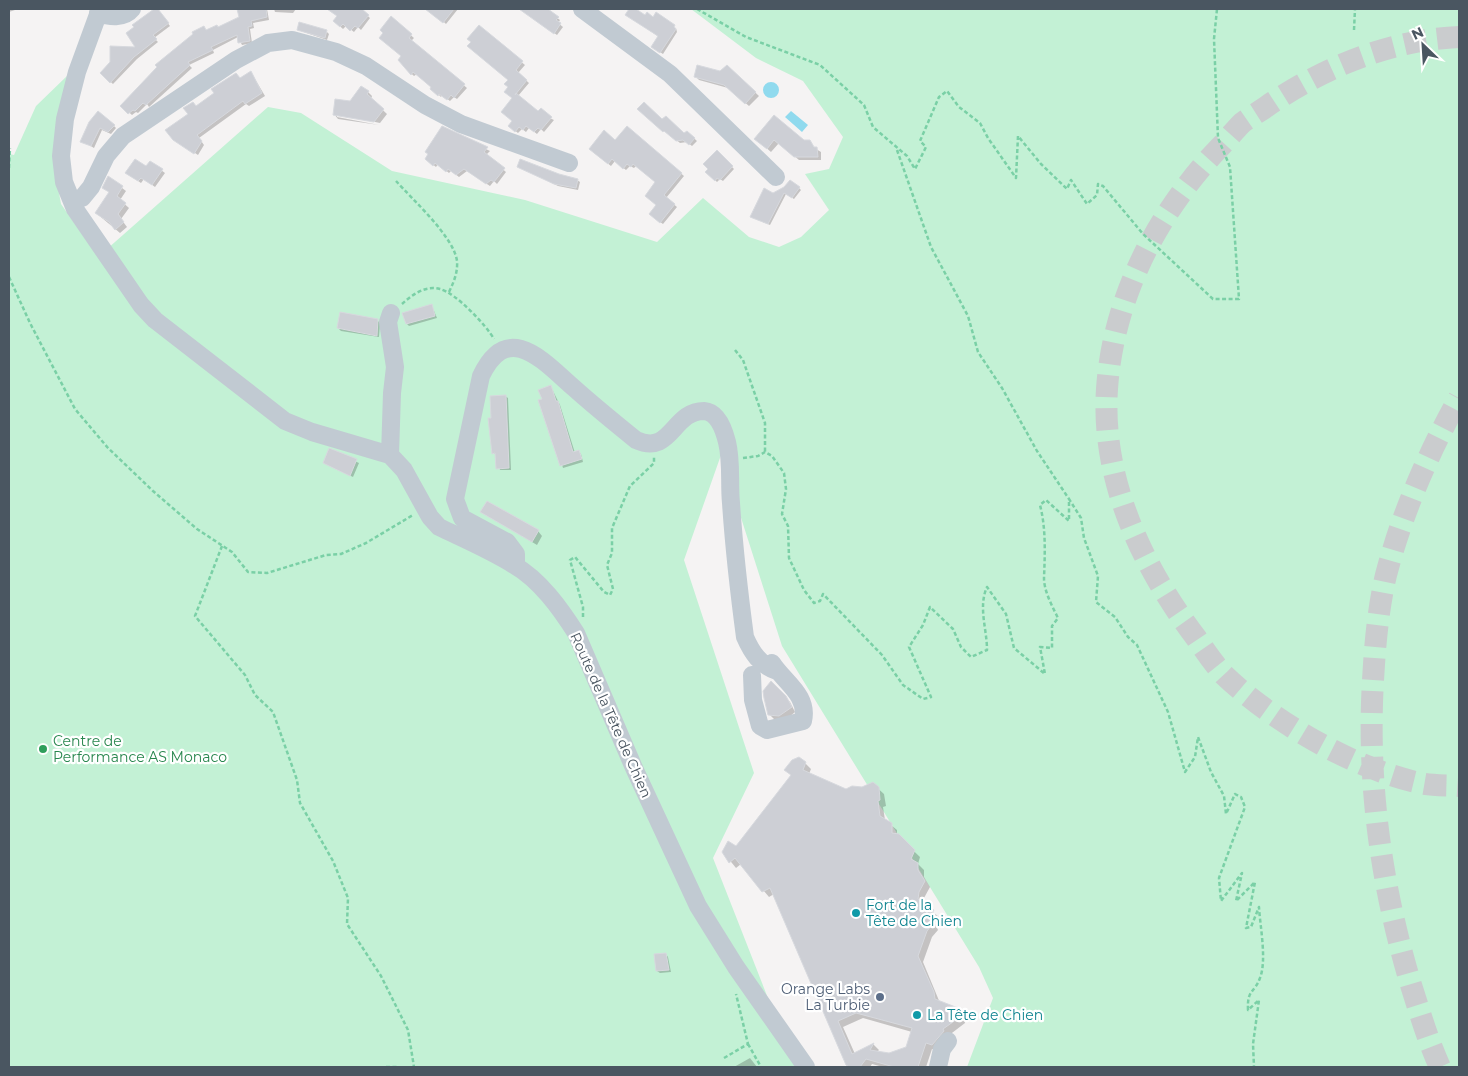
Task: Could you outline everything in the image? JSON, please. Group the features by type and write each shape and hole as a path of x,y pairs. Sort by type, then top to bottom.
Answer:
{"street":[{"path":"132,9 129,13 110,18 99,11 77,72 65,119 61,156 64,182 72,202 141,305 175,338 285,421 390,455 395,367 388,322 391,313"},
{"path":"582,9 670,74 776,177"},
{"path":"72,202 82,198 91,187 106,156 123,136 236,60 268,43 292,40 336,52 366,66 425,105 461,124 568,163"},
{"path":"516,566 516,554 507,542 462,518 455,499 481,376 488,360 498,351 512,348 537,355 636,440 654,445 666,437 684,419 695,413 705,411 714,415 721,424 729,455 732,513 745,637 752,653 766,667 777,671 796,690 806,711 803,721 767,730 760,726 754,700 752,675"},
{"name":"Route de la Tête de Chien","path":"390,455 404,470 425,508 439,527 516,566 545,592 576,633 634,768 698,906 736,967 806,1067"},
{"path":"938,1067 942,1050 948,1041"}],"path":[{"path":"697,9 746,37 820,66 864,105 873,127 908,156 915,169 926,148 920,141 939,97 947,91 959,108 980,123 1016,178 1018,136 1041,164 1067,189 1071,180 1087,204 1096,195 1098,184 1103,186 1143,234 1213,299 1239,299 1230,167 1218,138 1214,39 1217,9"},
{"path":"1354,30 1355,9"},
{"path":"9,168 10,148"},
{"path":"897,148 931,247 968,316 978,352 1002,388 1037,451 1081,518 1084,538 1098,576 1096,602 1115,617 1128,637 1137,645 1168,712 1185,772 1195,756 1198,736 1210,772 1224,796 1226,814 1235,794 1241,797 1245,807 1219,878 1221,901 1242,872 1236,901 1255,882 1246,928 1251,927 1259,907 1262,961 1260,978 1247,996 1248,1010 1259,1000 1253,1044 1254,1067"},
{"path":"396,181 436,224 448,240 457,260 456,279 448,294"},
{"path":"9,277 30,323 75,409 108,448 153,491 197,529 232,552 248,572 267,573 326,554 340,554 366,543 425,508"},
{"path":"391,313 416,292 440,289 462,302 492,334 498,351"},
{"path":"735,350 743,360 765,423 765,452"},
{"path":"576,633 582,624 583,607 570,560 575,557 604,592 610,595 613,589 608,565 612,553 612,528 630,486 654,463 654,445"},
{"path":"765,452 772,456 784,474 786,489 782,514 788,526 789,558 804,590 814,603 820,601 823,594 882,655 903,685 923,699 930,697 909,648 923,625 930,607 953,629 966,655 971,657 987,650 987,634 983,616 984,594 987,587 1006,614 1014,648 1044,674 1040,647 1052,648 1052,626 1058,618 1049,601 1044,579 1044,521 1040,505 1046,500 1069,521 1068,499"},
{"path":"729,455 740,458 758,456 765,452"},
{"path":"222,546 195,616 245,675 255,695 273,712 297,780 300,803 332,861 348,898 347,924 381,976 408,1030 414,1067"},
{"path":"736,967 734,980 748,1044 761,1067"},
{"path":"724,1058 748,1044"},
{"path":"386,1067 398,1067"}],"green space":[{"path":"691,9 1459,9 1459,1067 967,1067 993,998 979,967 782,646 721,455 684,560 754,773 713,858 795,1067 9,1067 9,154 14,155 36,106 67,76 56,176 61,204 98,257 268,107 301,113 392,171 525,200 657,242 703,198 749,237 779,247 801,237 829,210 805,174 829,169 843,137 803,81 756,58"}],"water":[{"path":"768,82 774,82 779,87 777,96 768,98 763,93 763,87"},
{"path":"791,111 808,125 802,132 785,117"}],"building":[{"path":"154,9 158,9 169,23 153,35 157,39 134,57 110,83 100,73 110,62 110,46 135,47 126,33 134,27 132,25"},
{"path":"237,9 266,9 267,17 251,21 252,26 248,27 250,41 238,43 237,35 211,47 213,50 188,62 190,65 146,105 143,103 135,111 133,110 128,114 120,106 157,67 155,65 193,34 192,32 204,26 206,30 217,25 218,27 239,17"},
{"path":"327,9 362,9 369,15 358,28 355,26 350,31 343,24 340,27 333,21 337,16"},
{"path":"425,9 454,9 443,23"},
{"path":"519,9 548,9 559,17 556,20 561,23 554,34"},
{"path":"629,9 636,9 645,15 647,12 653,17 656,12 675,25 676,29 660,53 651,47 658,36 625,15"},
{"path":"391,16 412,34 409,38 465,84 454,98 451,95 447,100 439,94 438,96 430,89 431,87 413,72 411,75 398,60 401,56 379,38 383,33 380,30"},
{"path":"299,22 327,30 325,38 297,30"},
{"path":"479,25 523,61 516,70 527,80 516,93 538,111 541,108 552,117 541,130 538,128 534,132 526,126 523,130 519,127 515,132 508,126 512,121 501,112 512,98 504,92 508,87 504,84 508,80 467,46 471,42 467,39"},
{"path":"697,65 720,71 727,65 756,92 745,104 724,85 694,77"},
{"path":"251,71 262,93 245,104 243,101 197,135 202,141 194,154 173,140 165,130 188,114 183,108 193,102 196,106 214,93 211,89 236,73 240,78"},
{"path":"361,86 369,91 367,94 384,109 374,122 333,115 335,99 350,101"},
{"path":"644,102 662,119 666,116 684,133 687,131 695,138 689,145 683,140 676,141 663,132 637,109"},
{"path":"98,111 115,125 108,132 100,128 91,146 80,142 89,122"},
{"path":"774,115 804,140 810,140 814,147 817,147 818,157 794,157 774,140 767,149 754,139"},
{"path":"442,126 488,147 484,152 505,168 494,182 491,180 486,184 464,169 456,175 448,169 446,172 435,163 433,166 425,159 428,154 425,152"},
{"path":"627,126 682,173 664,195 675,204 660,223 649,214 656,205 645,196 655,182 633,164 631,167 627,164 623,169 612,159 608,164 589,149 604,130 615,140"},
{"path":"717,150 733,166 720,180 717,178 715,181 705,172 708,169 703,164"},
{"path":"135,159 146,166 150,161 163,169 152,185 141,178 138,181 125,173"},
{"path":"520,159 578,179 576,188 554,184 517,167"},
{"path":"108,176 123,186 117,196 126,203 118,214 124,222 115,230 109,222 95,213 109,192 102,188"},
{"path":"790,180 800,187 792,198 784,193 768,224 750,217 764,188 773,193 784,187"},
{"path":"432,304 435,316 406,324 402,313"},
{"path":"340,312 378,319 377,336 337,328"},
{"path":"551,385 556,401 558,401 573,452 579,450 582,459 560,466 538,400 542,399 538,390"},
{"path":"506,395 509,468 496,469 495,453 492,454 488,418 491,418 490,396"},
{"path":"329,448 357,459 350,476 323,463"},
{"path":"487,501 539,530 532,542 480,512"},
{"path":"771,681 786,696 792,707 779,716 768,715 764,698 763,691"},
{"name":"Fort de la Tête de Chien","path":"799,757 806,762 803,770 846,789 852,786 862,787 873,782 879,787 880,816 892,823 892,833 899,834 915,850 911,859 918,863 918,870 925,881 919,892 918,899 934,910 930,916 933,924 927,931 918,956 934,992 935,999 958,1008 960,1017 943,1029 944,1031 932,1045 926,1043 918,1067 894,1067 866,1059 860,1067 849,1067 846,1065 770,888 762,892 735,858 729,863 722,852 728,841 736,846 791,775 784,770 792,760","holes":["856,1013 912,1028 906,1047 889,1053 870,1050 874,1043 852,1054 838,1021"]},
{"path":"666,953 669,970 656,971 654,954"}],"tunnel":[{"path":"1459,37 1409,43 1360,57 1292,90 1245,120 1197,173 1176,200 1142,259 1118,322 1111,355 1107,389 1107,423 1111,457 1119,490 1130,522 1143,553 1159,583 1177,612 1224,675 1243,692 1290,726 1342,755 1368,767 1420,783 1459,786"},
{"path":"1440,1067 1411,985 1384,872 1374,796 1372,757 1373,680 1381,601 1392,552 1417,484 1459,398"}],"place":[{"name":"Centre de Performance AS Monaco","path":"43,749"},
{"name":"Fort de la Tête de Chien","path":"856,913"},
{"name":"Orange Labs La Turbie","path":"880,997"},
{"name":"La Tête de Chien","path":"917,1015"}]}
